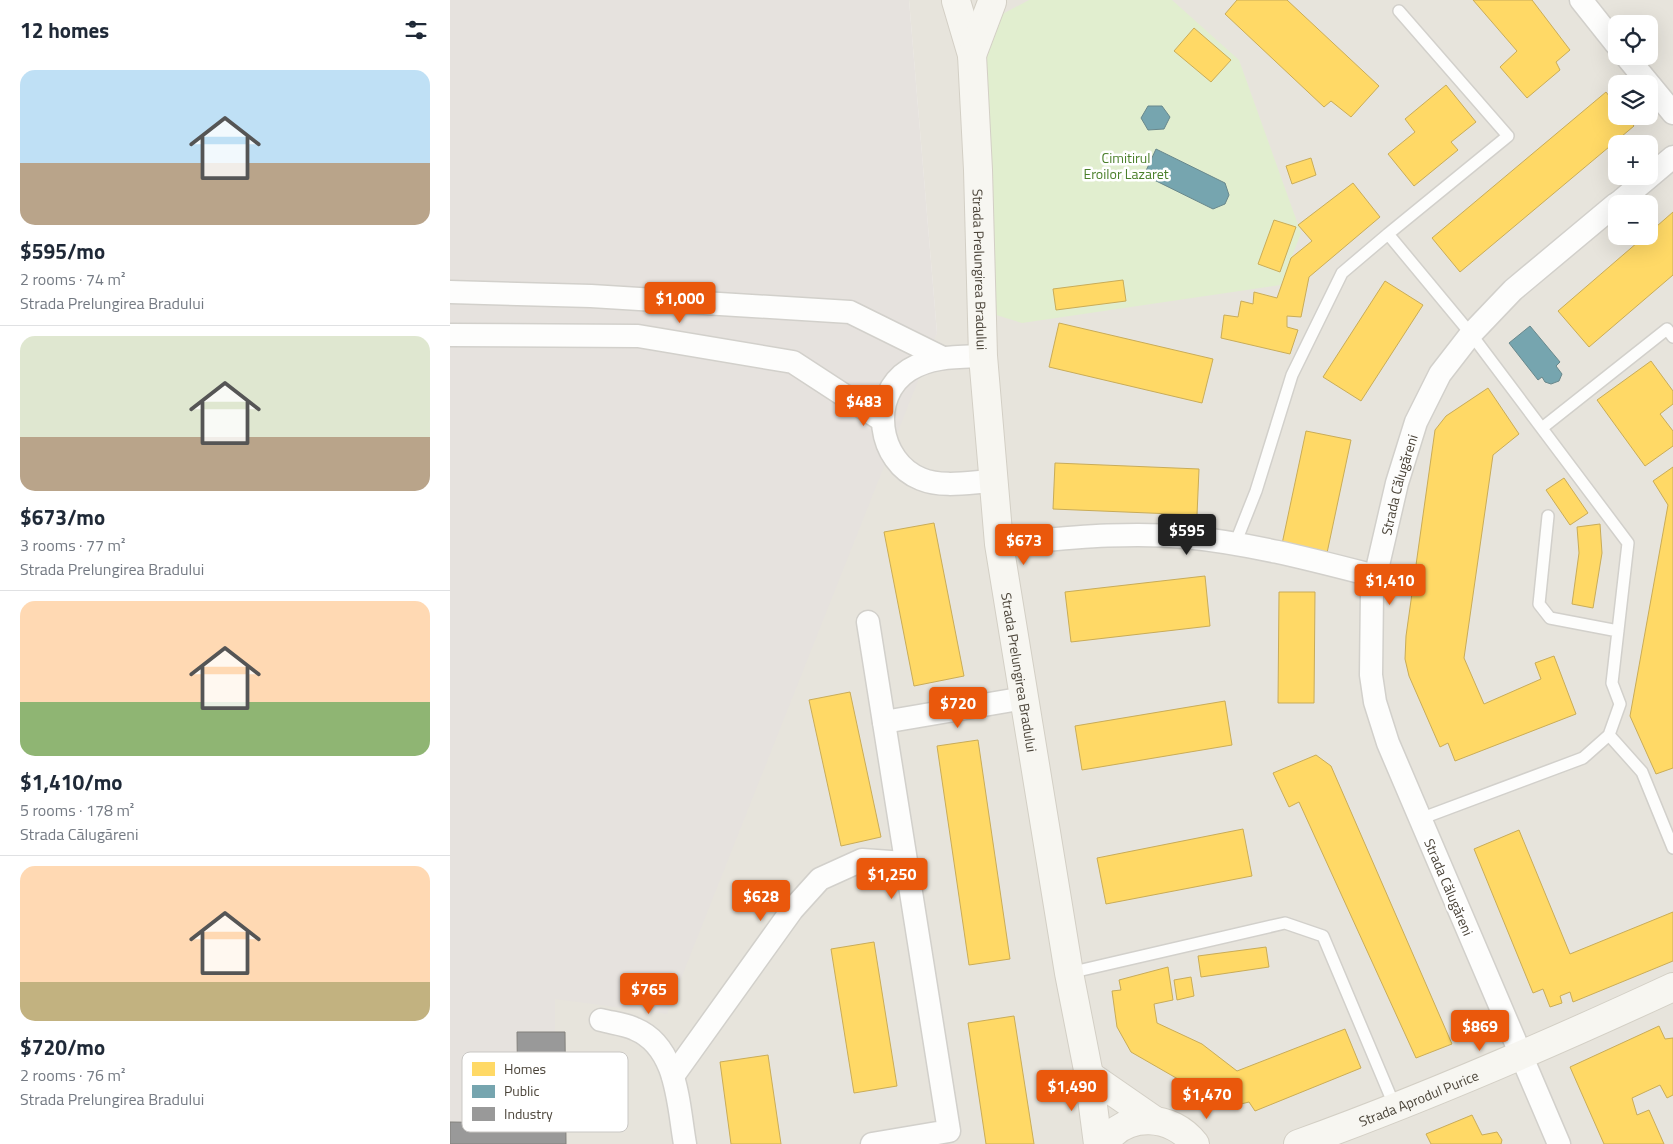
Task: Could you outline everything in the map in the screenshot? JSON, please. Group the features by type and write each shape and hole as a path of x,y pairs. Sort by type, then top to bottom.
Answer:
{"street":[{"path":"955,0 967,5 980,5 994,1"},
{"name":"Strada Prelungirea Bradului","path":"955,0 972,55 978,170 983,356 999,544 1068,973 1088,1075 1098,1144"},
{"path":"1581,0 1608,34"},
{"name":"Strada Prelungirea Bradului","path":"972,55 994,1"},
{"path":"1633,65 1673,113"},
{"name":"Strada Călugăreni","path":"1628,195 1673,158"},
{"name":"Strada Călugăreni","path":"1559,1144 1388,743 1375,702 1370,636 1372,591 1397,483 1416,422 1440,374 1471,334 1513,290 1608,211"},
{"path":"450,292 591,296 850,312 943,358"},
{"path":"450,335 638,336 793,362 882,420"},
{"path":"983,356 943,358 924,362 907,370 894,384 886,401 882,420 885,438 893,456 905,470 921,480 940,484 994,481"},
{"path":"999,544 1112,536 1184,537 1235,544 1375,576"},
{"path":"868,622 949,1131 872,1144"},
{"path":"884,722 1025,698"},
{"path":"670,1067 792,910 820,879 862,860 905,863"},
{"name":"Strada Aprodul Purice","path":"1298,1144 1396,1109 1521,1057 1673,987"},
{"path":"602,1020 636,1029 652,1041 670,1067 684,1144"},
{"path":"1088,1075 1154,1120 1178,1127 1198,1141"},
{"path":"1104,1144 1122,1127 1137,1121 1154,1120"}],"lane":[{"path":"1235,544 1256,491 1296,367 1342,274 1508,136 1399,11"},
{"path":"1388,234 1471,334 1628,543 1612,683 1620,704 1609,735 1584,758 1420,819"},
{"path":"1542,428 1667,329 1673,337"},
{"path":"1548,516 1539,604 1543,612 1550,618 1618,631"},
{"path":"1609,735 1642,772 1673,848"},
{"path":"1068,973 1285,923 1323,936 1396,1109"}],"shaded area":[{"path":"450,0 909,0 937,333 667,1014 555,999 555,1052 462,1052 462,1132 555,1132 555,1144 450,1144"},
{"path":"909,0 1673,0 1673,1144 555,1144 555,1132 628,1132 628,1052 555,1052 555,999 937,333"}],"green space":[{"name":"Cimitirul Eroilor Lazaret","path":"1029,0 1172,0 1239,60 1301,233 1281,285 1022,323 993,314 981,56 997,17"}],"building: Homes":[{"path":"1237,0 1287,0 1379,86 1351,117 1331,101 1324,107 1225,14"},
{"path":"1473,0 1532,0 1570,50 1556,62 1560,70 1527,98 1500,67 1517,51"},
{"path":"1194,28 1231,60 1211,82 1174,51"},
{"path":"1446,85 1476,122 1451,142 1458,150 1414,186 1388,154 1415,132 1405,119"},
{"path":"1606,92 1608,95 1608,125 1634,126 1623,135 1608,135 1608,148 1460,272 1432,238"},
{"path":"1311,158 1316,175 1292,184 1286,166"},
{"path":"1353,183 1380,217 1309,277 1301,317 1287,316 1287,327 1298,330 1290,354 1221,338 1224,315 1238,317 1241,301 1253,304 1254,292 1277,298 1291,258 1312,241 1298,225"},
{"path":"1673,212 1673,275 1589,347 1558,311 1635,245 1658,245 1658,225"},
{"path":"1274,220 1296,227 1280,272 1258,264"},
{"path":"1123,280 1126,301 1056,310 1053,289"},
{"path":"1385,281 1423,305 1361,401 1323,377"},
{"path":"1059,323 1213,359 1202,403 1049,367"},
{"path":"1651,361 1673,391 1673,404 1660,414 1673,431 1673,446 1645,466 1597,400"},
{"path":"1488,388 1519,434 1493,455 1464,658 1484,704 1541,679 1535,663 1554,656 1576,714 1455,761 1448,743 1440,747 1409,676 1405,659 1406,636 1435,430 1446,416"},
{"path":"1306,431 1351,440 1327,553 1282,544"},
{"path":"1055,463 1199,469 1197,515 1053,509"},
{"path":"1673,467 1673,768 1656,774 1630,716 1668,505 1653,481"},
{"path":"1564,478 1588,513 1570,525 1546,490"},
{"path":"934,523 964,676 914,686 884,532"},
{"path":"1600,524 1602,553 1593,608 1572,604 1579,553 1577,527"},
{"path":"1205,576 1210,626 1071,642 1065,592"},
{"path":"1279,592 1315,592 1314,703 1278,703"},
{"path":"850,692 881,837 841,846 809,700"},
{"path":"1225,701 1232,745 1082,770 1075,726"},
{"path":"978,740 1010,959 969,965 937,746"},
{"path":"1316,755 1331,766 1452,1044 1416,1058 1299,802 1289,807 1273,773"},
{"path":"1243,829 1252,876 1106,904 1097,858"},
{"path":"1519,830 1570,954 1673,912 1673,961 1573,1002 1570,992 1560,996 1562,1003 1550,1007 1543,989 1533,993 1474,849"},
{"path":"874,942 897,1086 854,1093 831,949"},
{"path":"1266,947 1269,967 1201,977 1198,956"},
{"path":"1168,967 1173,1000 1154,1004 1157,1023 1202,1044 1237,1071 1345,1029 1361,1068 1255,1111 1249,1102 1237,1105 1228,1099 1211,1098 1131,1052 1117,1027 1112,991 1121,990 1119,980"},
{"path":"1191,977 1194,996 1177,1000 1174,980"},
{"path":"1014,1016 1034,1144 986,1144 968,1023"},
{"path":"1659,1026 1665,1039 1673,1038 1673,1095 1667,1098 1660,1085 1632,1098 1637,1115 1649,1110 1664,1144 1604,1144 1570,1067"},
{"path":"768,1055 781,1144 731,1144 720,1062"},
{"path":"1472,1115 1482,1135 1497,1132 1502,1140 1501,1144 1431,1144 1426,1134"}],"building: Public":[{"path":"1148,106 1162,106 1170,117 1164,129 1148,130 1141,118"},
{"path":"1156,149 1225,183 1229,195 1225,204 1213,209 1144,175"},
{"path":"1530,326 1560,362 1556,366 1562,374 1559,381 1551,384 1545,382 1542,377 1538,380 1509,343"}],"building: Industry":[{"path":"517,1032 565,1032 565,1052 517,1052"},
{"path":"450,1122 462,1122 462,1132 566,1132 566,1144 450,1144"}]}
